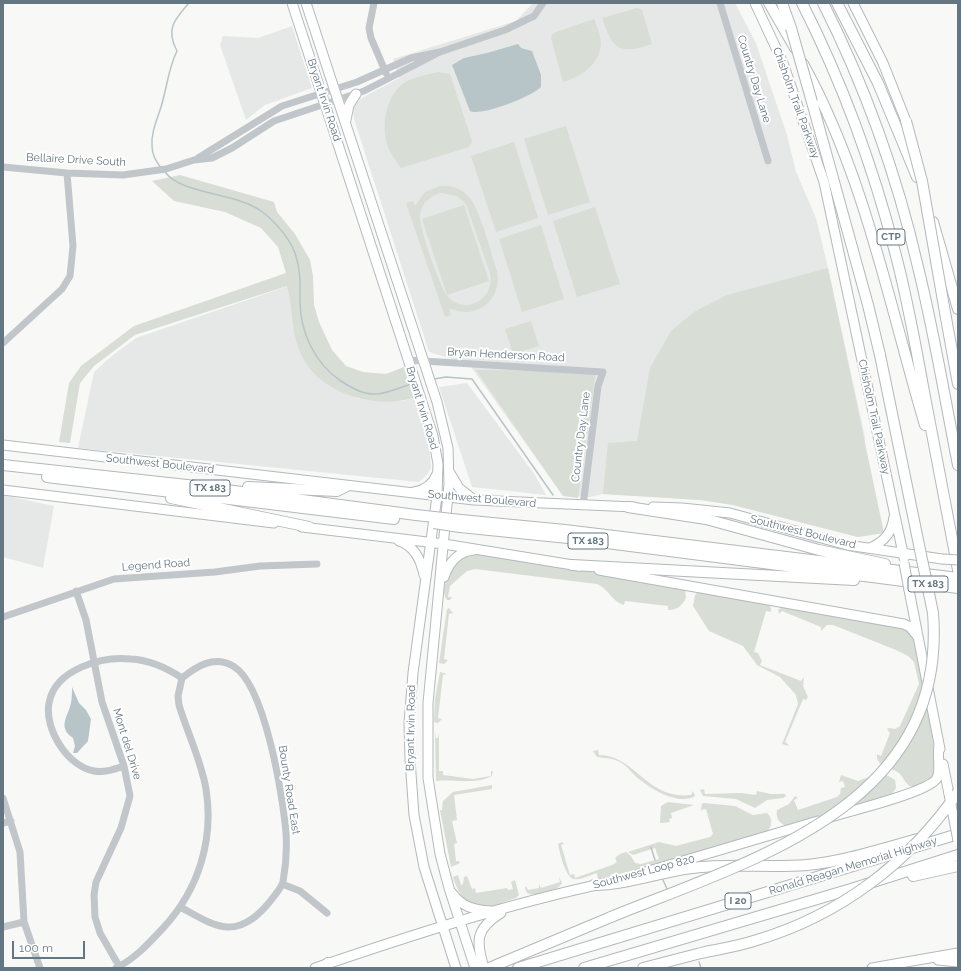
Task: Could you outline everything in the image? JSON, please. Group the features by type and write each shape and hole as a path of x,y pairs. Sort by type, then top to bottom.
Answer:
{"highway":[{"path":"769,3 819,93 854,180 942,482"},
{"path":"489,968 749,861 785,843 834,814 864,791 882,772 903,745 917,718 927,689 934,644 933,613 868,305 791,28 782,3"},
{"name":"CTP","path":"802,3 835,73 853,119 870,168 891,238 907,302 958,570"},
{"name":"CTP","path":"823,3 867,102 900,202 925,298 958,465"},
{"path":"837,3 878,83 916,173 940,245 958,309"},
{"path":"906,121 922,181 958,384"},
{"name":"Southwest Boulevard","path":"3,465 196,486 416,518"},
{"name":"Southwest Boulevard","path":"3,471 144,490 460,523 958,588"},
{"path":"196,486 207,485 337,491 347,486"},
{"path":"144,490 154,495 309,527"},
{"path":"628,507 706,519 819,550 940,575"},
{"name":"Southwest Boulevard","path":"460,523 565,530 958,578"},
{"path":"572,565 846,580 898,580"},
{"path":"643,968 759,940 798,925 834,907 867,887 905,855 933,825 954,793"},
{"path":"594,885 613,885 680,870 702,867 781,866 816,863 958,829"},
{"name":"Ronald Reagan Memorial Highway","path":"518,968 958,834"},
{"name":"Ronald Reagan Memorial Highway","path":"584,968 850,889 958,855"},
{"path":"850,889 868,888 903,878 958,866"}],"main road":[{"name":"Bryant Irvin Road","path":"292,3 435,445 438,473 437,496 411,696 409,723 410,776 414,815 424,867 455,965"},
{"path":"302,3 308,7"},
{"name":"Chisholm Trail Parkway","path":"755,3 783,63 824,182 903,553 939,744 954,793 958,841"},
{"path":"853,3 883,63 906,121"},
{"name":"Bryant Irvin Road","path":"308,7 427,371 445,432 449,471 448,497 441,585 428,703 428,764 436,835 448,888 476,962"},
{"path":"346,125 348,109 356,94"},
{"path":"382,279 395,275"},
{"name":"Southwest Boulevard","path":"3,445 474,500 583,506 682,508 730,513 847,545 958,560"},
{"path":"449,471 459,488 474,500"},
{"path":"408,493 422,490 429,486 436,480 438,473"},
{"path":"3,490 432,542 478,549 904,624 910,627 918,637"},
{"path":"870,548 884,540 893,523 894,513"},
{"path":"388,537 403,542 413,550 420,559 425,582"},
{"path":"441,585 447,567 454,559 465,552 478,549"},
{"name":"Southwest Loop 820","path":"315,968 326,966 442,927 496,911 699,857 924,788 934,782 937,778 939,766 937,755 939,744"},
{"path":"448,888 458,900 468,908 496,911"},
{"path":"484,968 476,962 478,944 484,927 492,919 514,906"},
{"path":"872,968 958,952"},
{"path":"925,959 958,962"}],"street":[{"path":"374,3 369,28 371,38 389,79"},
{"path":"440,52 519,24 534,16 543,3"},
{"name":"Country Day Lane","path":"720,3 768,161"},
{"name":"Bellaire Drive South","path":"194,160 212,158 274,120 356,94 389,79 440,52"},
{"name":"Bellaire Drive South","path":"3,167 67,173 123,175 176,167 194,160 282,106 357,82 411,58 440,52"},
{"path":"3,343 57,294 70,276 73,246 67,173"},
{"name":"Bryan Henderson Road","path":"407,360 603,372"},
{"name":"Country Day Lane","path":"583,506 598,386 603,372"},
{"name":"Legend Road","path":"3,617 106,581 131,577 211,572 260,566 317,564"},
{"name":"Mont del Drive","path":"76,591 86,620 102,702 124,766 130,796 121,828 96,882 94,895 95,917 100,933 118,967"},
{"path":"118,967 130,960 143,949 180,907 200,868 207,842 208,820 206,788 179,705 178,696 182,678 167,668 131,659 94,663 82,666 62,680 54,691 49,703 48,714 53,732 68,755 86,769 104,772 124,766"},
{"name":"Bounty Road East","path":"180,907 219,926 239,926 251,920 268,905 282,884 286,852 284,820 271,746 256,698 239,670 232,665 219,661 212,660 202,664 182,678"},
{"path":"3,798 20,852 24,922 40,968"},
{"path":"3,823 11,821"},
{"path":"282,884 300,891 328,913"},
{"path":"3,927 24,922"}],"shaded area":[{"path":"533,3 735,3 756,43 787,135 796,172 816,218 828,268 865,437 858,537 733,505 701,500 603,494 590,497 563,496 469,364 429,352 354,119 353,106 360,99 399,78 393,59 516,21"},
{"path":"637,8 642,10 652,44 632,49 619,47 610,37 602,18"},
{"path":"594,19 601,41 600,51 597,58 588,69 576,77 563,82 551,38 553,33"},
{"path":"292,26 312,88 265,105 246,120 220,45 223,36 258,38"},
{"path":"518,44 521,48 532,51 541,75 541,87 536,91 506,105 484,111 470,111 452,65 464,58"},
{"path":"438,72 450,74 472,141 469,147 401,168 389,150 386,139 386,115 391,99 400,86 408,80"},
{"path":"566,126 590,202 548,215 524,139"},
{"path":"514,142 538,218 496,232 471,156"},
{"path":"180,175 274,202 277,212 295,234 310,260 313,276 314,305 319,322 332,350 346,366 363,372 386,374 404,367 414,398 383,402 367,400 351,396 337,390 323,381 312,371 299,350 294,332 287,286 135,335 94,366 80,383 70,443 59,442 69,383 81,366 134,326 286,273 278,247 261,228 225,212 174,201 152,181"},
{"path":"440,186 455,188 468,196 477,210 497,271 498,281 496,291 492,299 478,310 469,312 449,308 451,315 445,317 406,203 413,201 415,206 425,192","holes":["441,193 457,196 466,204 490,273 488,292 476,303 468,305 460,304 452,300 445,293 429,253 420,220 421,210 430,198"]},
{"path":"464,205 489,281 447,295 422,219"},
{"path":"595,207 620,284 577,297 553,221"},
{"path":"541,225 564,299 522,312 499,239"},
{"path":"828,268 884,533 858,537 733,505 701,500 603,494 608,443 637,441 650,368 671,331 694,312 727,295"},
{"path":"288,286 294,330 342,392 359,399 380,401 403,401 414,398 429,443 431,468 426,476 419,482 78,448 94,372 113,355 136,338"},
{"path":"531,321 539,346 513,354 505,329"},
{"path":"476,370 596,371 578,498 563,496"},
{"path":"467,383 535,475 546,495 472,487 439,387"},
{"path":"3,495 54,506 43,568 3,557"},
{"path":"477,552 680,587 685,590 686,598 679,607 671,610 668,610 668,606 625,601 624,605 616,601 605,589 597,584 475,569 467,571 450,586 448,597 452,597 450,600 447,600 444,590 452,567 461,558"},
{"path":"698,592 768,603 771,608 771,612 766,611 754,652 758,653 762,661 760,665 801,681 804,677 803,686 808,697 806,700 803,699 785,742 788,746 782,744 798,704 796,695 780,677 757,665 743,646 709,631 693,606 695,595"},
{"path":"783,606 902,626 913,634 927,703 937,767 935,777 920,785 912,787 907,784 899,773 881,764 877,758 877,754 881,756 890,733 887,729 895,729 900,726 919,684 914,662 908,656 896,650 833,625 827,625 821,631 821,627 782,611 779,614 778,610"},
{"path":"449,608 453,613 449,614 444,659 448,660 444,664 439,663 447,609"},
{"path":"440,672 447,674 443,675 438,718 442,719 438,723 434,722 435,699"},
{"path":"72,687 79,703 86,710 91,719 88,741 77,753 73,753 75,746 73,738 68,734 65,726 71,703"},
{"path":"435,731 436,738 438,738 439,733 439,771 443,771 443,775 473,779 491,776 491,771 493,771 492,776 485,779 472,781 436,781"},
{"path":"598,750 599,755 612,757 623,762 652,785 663,791 676,795 691,795 693,791 695,796 688,799 681,799 666,795 639,779 620,762 612,759 597,757 593,751"},
{"path":"877,774 885,774 895,780 896,788 892,794 790,826 784,825 778,819 777,810 789,804 795,796 798,798 794,800 798,810 837,797 840,794 841,788 845,787 843,781 839,782 841,775 858,781"},
{"path":"492,785 492,789 454,795 457,820 452,821 457,843 454,844 456,861 459,861 460,863 451,867 440,810 442,810 443,801 453,792"},
{"path":"704,789 705,794 741,793 756,795 757,791 771,794 785,794 786,796 783,798 767,800 755,808 736,799 703,796 700,790"},
{"path":"668,802 694,805 671,813 672,818 669,819 670,822 660,823 661,806"},
{"path":"702,804 735,806 753,815 767,813 771,820 770,827 768,831 684,858 620,875 598,880 597,873 577,879 574,879 568,874 558,844 562,842 564,844 561,845 570,875 574,874 575,878 612,865 617,862 615,858 626,852 631,856 635,863 641,864 659,859 655,848 633,855 628,852 659,842 676,846 710,837 713,834 706,809 701,810"},
{"path":"458,875 461,885 463,884 464,877 467,876 472,889 475,888 476,893 507,888 508,890 513,889 511,882 515,880 519,895 516,898 490,907 476,907 463,897 457,887 453,877"},
{"path":"559,877 562,883 560,886 551,891 541,894 527,893 525,888 526,886 528,890 539,888 539,884 541,888 560,882"}],"waterway":[{"path":"161,168 153,152 152,136 177,51 173,43 173,25 189,3"},
{"path":"165,172 173,180 184,185 250,205 271,219 281,230 293,248 297,259 300,277 301,313 306,335 317,356 332,374 353,388 370,394 380,394 412,384"},
{"path":"434,379 446,377 472,379 553,495"},
{"path":"651,847 655,860"},
{"path":"663,880 668,891"},
{"path":"699,962 701,968"}]}
